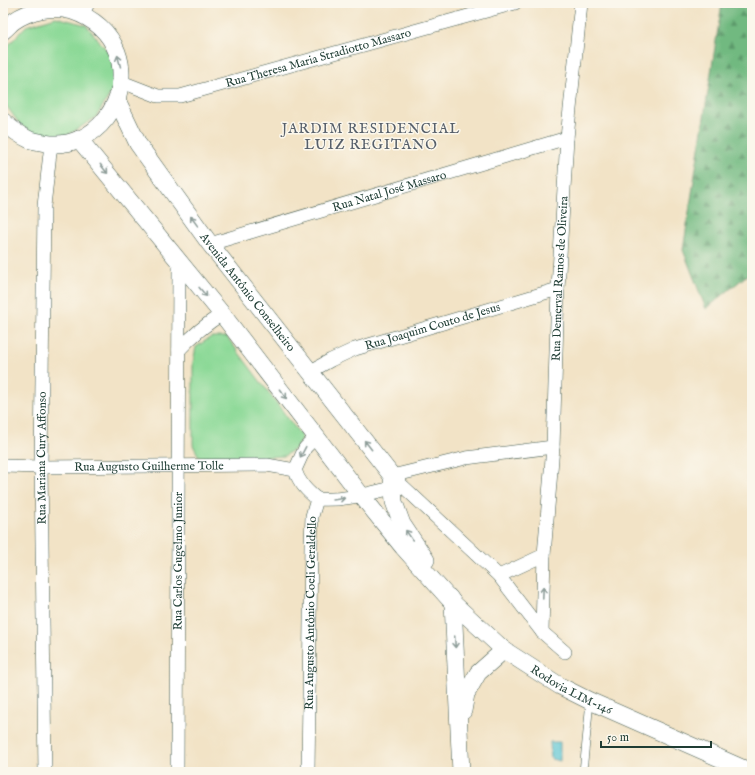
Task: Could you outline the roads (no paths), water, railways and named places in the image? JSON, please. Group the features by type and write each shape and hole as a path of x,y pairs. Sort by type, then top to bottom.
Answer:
{"street":[{"name":"Rua Theresa Maria Stradiotto Massaro","path":"122,82 158,96 180,96 515,3"},
{"name":"Rua Demerval Ramos de Oliveira","path":"542,632 544,555 553,447 558,289 568,138 581,3"},
{"path":"3,31 27,8 86,9 113,43 120,62 122,82 117,100 108,116 95,130 79,139 65,143 51,144 31,140 7,127"},
{"name":"Avenida Antônio Conselheiro","path":"117,100 138,144 210,244 311,371 392,482"},
{"name":"Rua Natal José Massaro","path":"210,244 568,138"},
{"path":"79,139 222,314 361,495 403,547 453,603"},
{"name":"Rua Mariana Cury Affonso","path":"45,772 41,467 44,206 51,144"},
{"name":"Rua Carlos Gugelmo Junior","path":"177,772 179,262"},
{"name":"Rua Joaquim Couto de Jesus","path":"311,371 355,349 558,289"},
{"path":"179,350 206,324 222,314"},
{"path":"316,438 304,448 295,470 301,484 317,499"},
{"name":"Rua Augusto Antônio Coeli Geraldello","path":"308,772 310,544 312,516 317,499 330,500 361,495 392,482 466,458 553,447"},
{"name":"Rua Augusto Guilherme Tolle","path":"3,466 268,465 295,470"},
{"path":"392,482 499,576 542,632 565,652"},
{"path":"392,482 394,502 402,524 453,603 461,772"},
{"path":"499,576 544,555"},
{"name":"Rodovia LIM-146","path":"453,603 504,650 560,686 590,701 752,772"},
{"path":"459,733 466,694 478,673 504,650"}],"lane":[{"path":"583,772 590,701"}],"water":[{"path":"550,742 560,742 560,761 551,759"}],"district":[{"name":"JARDIM RESIDENCIAL LUIZ REGITANO","path":"371,136"}]}
